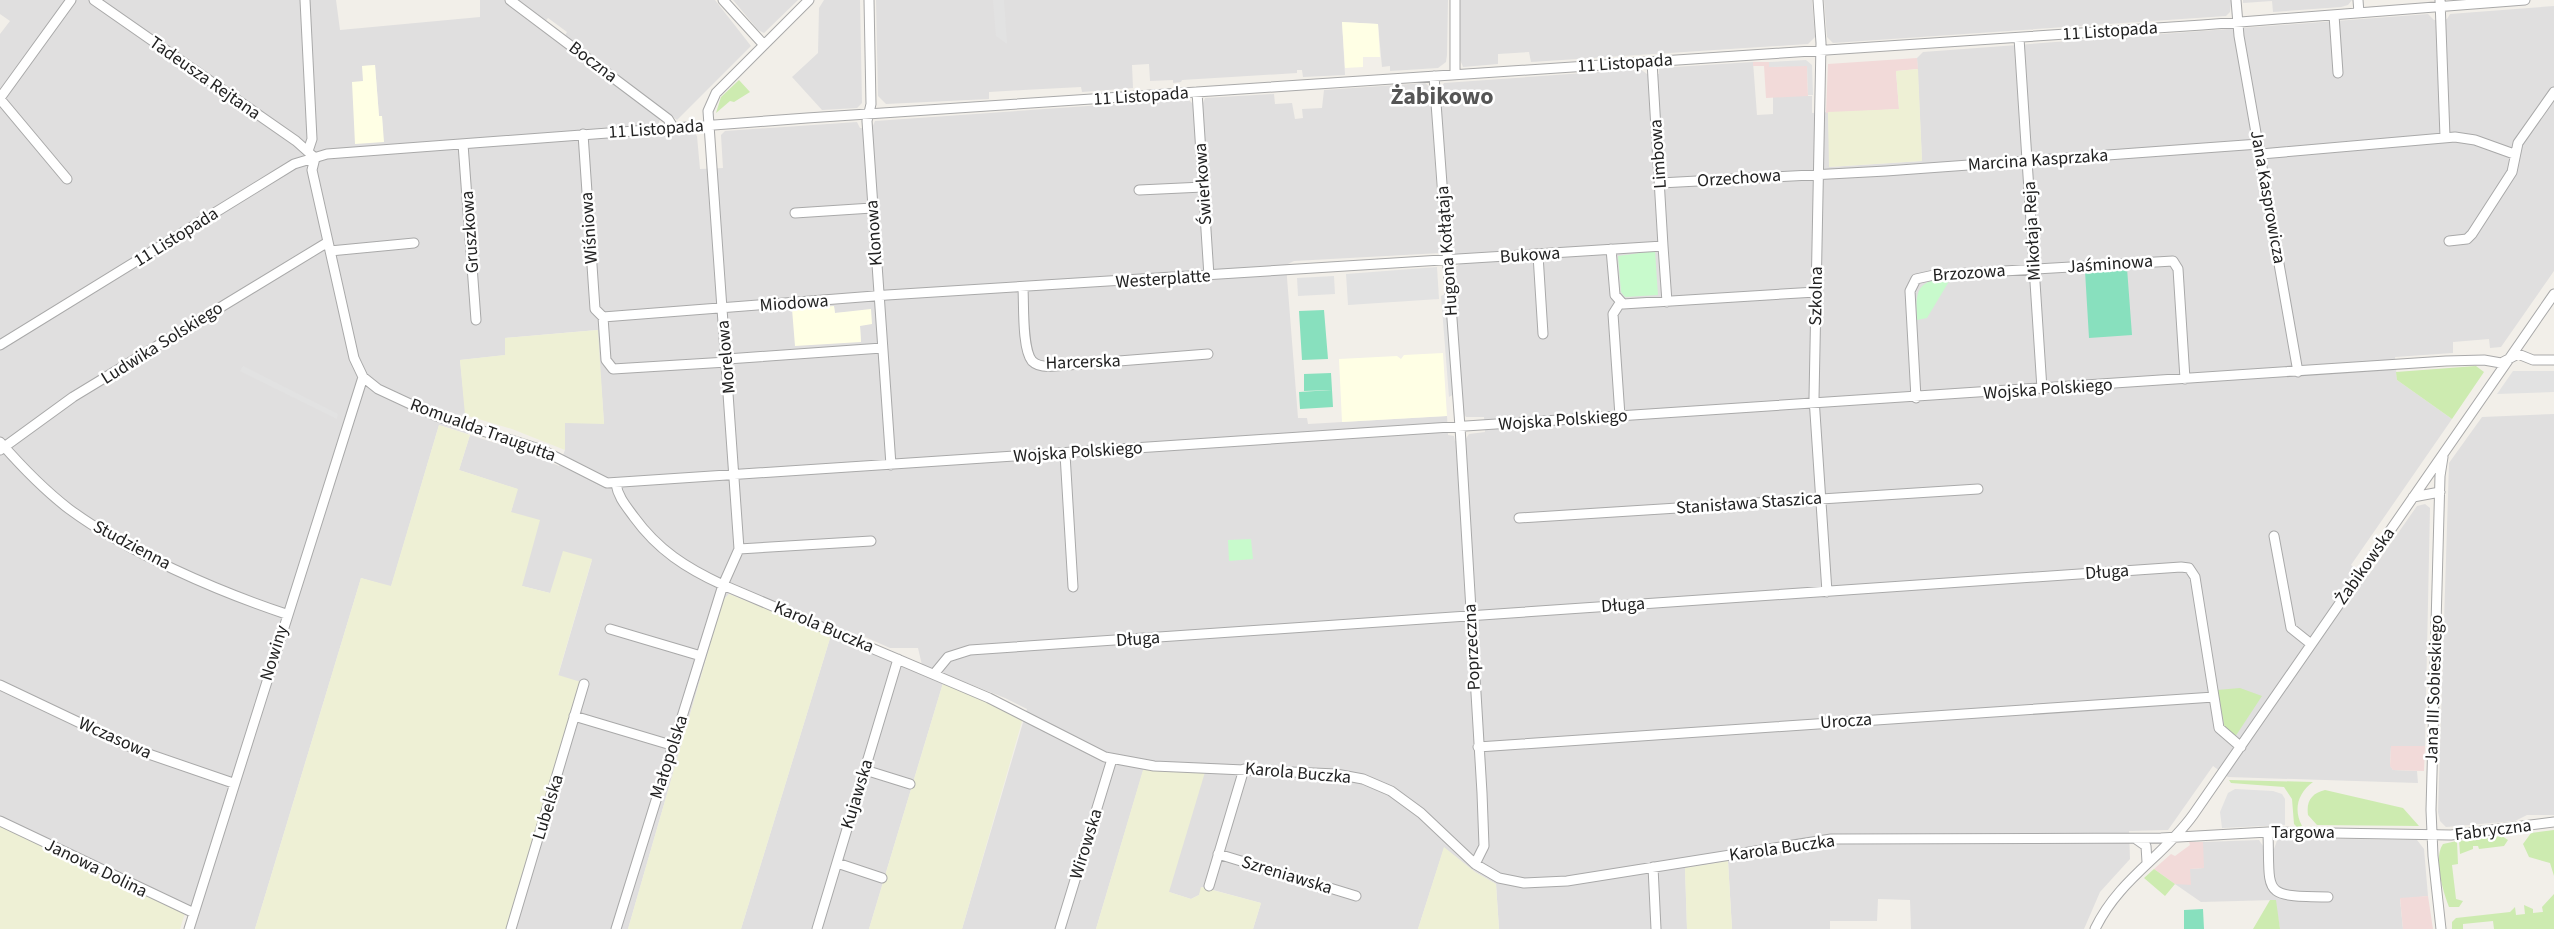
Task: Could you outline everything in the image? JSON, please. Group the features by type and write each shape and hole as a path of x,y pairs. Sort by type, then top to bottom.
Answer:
{"street":[{"path":"67,179 0,98 71,0"},
{"name":"Tadeusza Rejtana","path":"94,0 311,154"},
{"path":"305,0 312,170 354,358 363,378"},
{"name":"Boczna","path":"510,0 668,119 673,127"},
{"path":"723,0 764,45"},
{"name":"Morelowa","path":"723,585 739,549 708,111 713,96 809,0"},
{"name":"Klonowa","path":"869,0 871,104 868,114 872,208 891,465"},
{"path":"1455,0 1455,74"},
{"name":"Szkolna","path":"1818,0 1820,51 1815,404 1827,592"},
{"name":"Jana Kasprowicza","path":"2236,0 2298,372"},
{"path":"2358,0 2359,13"},
{"name":"11 Listopada","path":"0,345 311,154 673,127 2019,38 2359,13 2440,4 2525,0"},
{"path":"2440,4 2445,137"},
{"path":"2334,15 2338,73"},
{"name":"Mikołaja Reja","path":"2019,38 2042,389"},
{"name":"Limbowa","path":"1652,62 1663,246"},
{"name":"Hugona Kołłątaja","path":"1434,76 1460,427"},
{"name":"Świerkowa","path":"1197,92 1209,276"},
{"path":"2449,241 2470,237 2512,172 2518,143 2554,92"},
{"name":"Wiśniowa","path":"583,134 595,309 603,317 606,360 613,369 727,361"},
{"name":"Marcina Kasprzaka","path":"1817,174 2445,137 2475,140 2514,154"},
{"name":"Gruszkowa","path":"463,144 476,320"},
{"name":"Orzechowa","path":"1660,183 1817,174"},
{"path":"1139,190 1203,187"},
{"path":"795,213 872,208"},
{"path":"329,247 414,243"},
{"path":"1663,246 1666,302"},
{"name":"Bukowa","path":"1448,260 1663,246"},
{"name":"Ludwika Solskiego","path":"1,446 67,401 329,247"},
{"path":"1611,249 1616,295 1620,303"},
{"path":"1538,255 1543,333"},
{"name":"Westerplatte","path":"878,297 1448,260"},
{"name":"Jaśminowa","path":"2034,268 2173,261 2178,269 2185,374"},
{"name":"Brzozowa","path":"1916,398 1910,291 1917,279 1925,275 2034,268"},
{"name":"Harcerska","path":"1023,289 1028,349 1032,360 1038,365 1055,366 1208,354"},
{"path":"1620,303 1816,292"},
{"name":"Żabikowska","path":"2095,929 2116,893 2146,862 2175,837 2241,747 2554,294"},
{"name":"Miodowa","path":"603,317 878,297"},
{"path":"1620,303 1613,314 1620,416"},
{"path":"727,361 882,348"},
{"name":"Wojska Polskiego","path":"617,489 735,476 891,465 2042,389 2185,374 2298,372 2469,360 2501,363 2520,354 2531,359 2554,360"},
{"name":"Romualda Traugutta","path":"363,378 378,389 429,413 542,450 617,489"},
{"name":"Nowiny","path":"189,929 286,614 363,378"},
{"name":"Poprzeczna","path":"1460,427 1484,846 1475,864"},
{"name":"Studzienna","path":"1,446 45,488 94,525 221,591 286,614"},
{"name":"Jana III Sobieskiego","path":"2441,929 2432,834 2440,492 2441,465 2446,449"},
{"path":"1065,454 1073,587"},
{"name":"Karola Buczka","path":"617,489 657,546 685,566 723,585 844,634 898,660 1001,703 1112,759 1154,766 1346,775 1385,788 1421,813 1475,864 1499,878 1532,883 1831,839 2175,837"},
{"name":"Stanisława Staszica","path":"1519,518 1978,489"},
{"path":"2413,497 2440,492"},
{"path":"2274,536 2290,628 2311,644"},
{"path":"739,549 871,541"},
{"name":"Długa","path":"934,674 948,657 970,650 2189,568 2195,577 2214,697"},
{"name":"Małopolska","path":"616,929 671,745 723,585"},
{"path":"610,629 701,656"},
{"name":"Kujawska","path":"817,929 898,660"},
{"name":"Lubelska","path":"511,929 584,684"},
{"name":"Wczasowa","path":"0,685 137,750 233,783"},
{"path":"2214,697 2220,730 2241,747"},
{"name":"Urocza","path":"1478,747 2214,697"},
{"path":"574,716 671,745"},
{"name":"Wirowska","path":"1060,929 1112,759"},
{"path":"1209,886 1244,769"},
{"path":"865,770 910,784"},
{"name":"Janowa Dolina","path":"0,821 194,913"},
{"name":"Fabryczna","path":"2432,834 2451,835 2554,822"},
{"path":"2268,832 2270,881 2276,892 2284,896 2328,897"},
{"name":"Targowa","path":"2175,837 2268,832 2432,834"},
{"path":"2134,838 2146,846 2146,862"},
{"name":"Szreniawska","path":"1218,855 1356,896"},
{"path":"837,863 882,878"},
{"path":"1653,867 1656,929"}],"shaded area":[{"path":"0,0 336,0 340,30 480,17 480,0 504,0 661,117 660,135 694,133 697,136 700,169 723,168 721,135 725,131 857,122 860,128 872,128 875,121 1188,99 1193,104 1203,103 1205,98 1274,94 1275,104 1292,103 1295,119 1303,118 1302,109 1322,108 1324,90 1425,83 1430,87 1441,253 1294,261 1286,265 1298,418 1307,418 1308,424 1447,416 1448,435 1454,436 1455,441 1465,440 1469,434 1485,432 1484,417 1466,417 1464,414 1453,269 1460,264 1460,255 1453,253 1452,250 1440,90 1444,83 1640,69 1647,74 1659,74 1659,68 1753,62 1757,115 1773,114 1773,97 1788,96 1812,96 1812,113 1828,112 1830,167 1922,161 1917,58 1923,52 2428,14 2434,20 2447,19 2450,14 2554,6 2554,271 2501,347 2490,348 2489,339 2453,342 2453,353 2395,357 2397,380 2452,419 2351,565 2368,576 2417,506 2425,504 2430,508 2425,746 2391,747 2390,765 2393,770 2417,771 2418,783 2228,777 2213,766 2168,830 2129,831 2130,859 2100,892 2084,929 1911,929 1910,900 1878,899 1877,921 1830,921 1830,929 1732,929 1728,861 1685,868 1687,929 1499,929 1496,884 1475,872 1444,848 1418,929 1253,929 1261,903 1202,887 1199,895 1191,899 1169,892 1143,771 1096,929 962,929 1027,709 922,665 918,648 890,648 863,636 858,645 943,683 869,929 741,929 831,635 729,594 723,600 628,929 515,929 558,676 592,560 550,593 522,586 511,512 517,489 459,470 470,435 528,453 559,466 565,450 565,423 604,423 597,330 505,338 506,355 460,360 468,434 439,425 391,587 361,578 255,929 194,929 199,914 0,818 0,34 10,21 0,14","holes":["375,65 379,116 382,116 383,142 362,66","834,307 835,313 866,311 860,325 861,341 792,309"]},
{"path":"515,0 715,0 751,46 677,120 564,37 567,32 548,18 545,22"},
{"path":"733,0 798,0 764,33 758,30"},
{"path":"824,0 860,0 862,103 857,108 822,110 792,77 818,53 819,8"},
{"path":"876,0 1448,0 1447,55 1446,62 1438,68 1390,71 1390,66 1382,67 1378,24 1342,22 1345,75 1303,77 1302,70 1297,70 1297,73 1182,80 1173,83 1173,80 1150,81 1149,64 1132,65 1133,88 1082,92 1081,87 989,92 989,99 886,104 878,96"},
{"path":"993,0 1004,0 1007,44 996,36"},
{"path":"1460,0 1812,0 1815,37 1808,44 1531,62 1529,52 1498,54 1498,64 1463,67 1459,57"},
{"path":"1824,0 2231,0 2231,3 2230,12 2226,16 1833,43 1827,37"},
{"path":"2243,0 2352,0 2348,5 2341,7 2273,12 2272,1 2243,3"},
{"path":"1342,22 1378,24 1380,57 1363,57 1363,67 1345,68"},
{"path":"1917,58 1918,69 1896,71 1899,109 1826,113 1828,64"},
{"path":"1806,60 1812,65 1813,95 1808,95 1807,66 1769,67 1769,62"},
{"path":"1753,62 1769,62 1770,67 1807,65 1808,96 1766,98 1764,66 1753,66"},
{"path":"375,65 379,116 382,116 384,142 355,144 352,82 363,81 362,66"},
{"path":"1918,69 1922,161 1829,167 1828,112 1899,109 1896,71"},
{"path":"1437,267 1439,299 1348,305 1346,274"},
{"path":"1334,276 1335,294 1298,296 1297,278"},
{"path":"1447,293 1454,394 1449,397 1441,296"},
{"path":"834,306 835,313 871,309 872,324 860,326 861,342 795,346 792,309"},
{"path":"598,330 604,424 565,423 565,450 512,429 465,415 460,360 505,355 505,338"},
{"path":"1443,353 1447,416 1342,422 1339,359 1397,356 1401,359 1404,355"},
{"path":"243,366 338,414 337,419 240,371"},
{"path":"2513,371 2554,371 2554,392 2497,394"},
{"path":"2554,414 2554,815 2527,815 2515,821 2446,827 2440,821 2438,812 2449,463 2482,417"},
{"path":"439,425 470,435 459,470 518,489 511,512 540,520 522,586 550,593 563,551 592,559 558,675 584,683 515,929 255,929 361,578 391,586"},
{"path":"729,594 831,635 741,929 628,929 723,600"},
{"path":"943,683 1023,718 962,929 869,929"},
{"path":"2391,746 2425,746 2424,771 2393,770 2390,766"},
{"path":"1143,770 1205,772 1169,892 1191,899 1199,895 1201,887 1261,903 1253,929 1096,929"},
{"path":"2235,789 2273,791 2282,794 2285,799 2285,825 2222,828 2220,812 2228,793"},
{"path":"0,824 185,913 180,929 0,929"},
{"path":"2278,838 2417,840 2424,849 2428,896 2400,899 2403,929 2280,929 2275,900 2201,902 2175,884 2190,884 2190,869 2203,868 2203,842 2259,840 2265,849 2274,849"},
{"path":"2189,842 2203,842 2204,868 2190,869 2191,885 2175,884 2154,869 2171,854 2175,856 2190,845"},
{"path":"1444,847 1475,872 1496,884 1499,929 1418,929"},
{"path":"1728,861 1732,929 1687,929 1685,868"},
{"path":"2428,896 2433,929 2403,929 2400,898"}],"green space":[{"path":"739,80 750,92 734,102 730,101 716,113 721,97"},
{"path":"1655,251 1658,295 1625,297 1621,292 1618,256"},
{"path":"2127,268 2132,335 2089,338 2085,271"},
{"path":"1951,278 1927,318 1917,320 1917,300 1921,288 1931,281"},
{"path":"1324,310 1328,359 1302,360 1299,311"},
{"path":"2476,366 2484,372 2452,419 2397,380 2396,372"},
{"path":"1331,373 1332,390 1304,391 1304,374"},
{"path":"1332,390 1333,407 1300,409 1299,392"},
{"path":"1251,539 1253,559 1229,561 1228,540"},
{"path":"2240,688 2262,696 2235,737 2225,729 2217,690"},
{"path":"2229,780 2313,782 2298,802 2299,820 2302,826 2298,828 2294,824 2292,799 2284,787 2231,783"},
{"path":"2325,790 2403,808 2419,826 2317,825 2308,815 2308,806 2313,796"},
{"path":"2554,830 2554,876 2550,863 2529,857 2523,844 2531,833"},
{"path":"2502,836 2508,840 2504,846 2479,849 2478,846 2473,846 2473,849 2460,854 2459,841"},
{"path":"2457,841 2458,864 2452,865 2456,899 2463,901 2459,907 2449,907 2442,884 2439,858 2443,844"},
{"path":"2154,869 2175,884 2165,896 2144,878"},
{"path":"2554,894 2554,929 2494,929 2493,921 2463,924 2463,929 2452,929 2452,922 2456,918 2510,912 2515,907 2516,915 2525,914 2524,905 2533,909 2533,913 2543,912 2542,907"},
{"path":"2270,900 2276,900 2280,929 2253,929"},
{"path":"2203,909 2204,929 2184,929 2184,910"}],"district":[{"name":"Żabikowo","path":"1442,96"}]}
